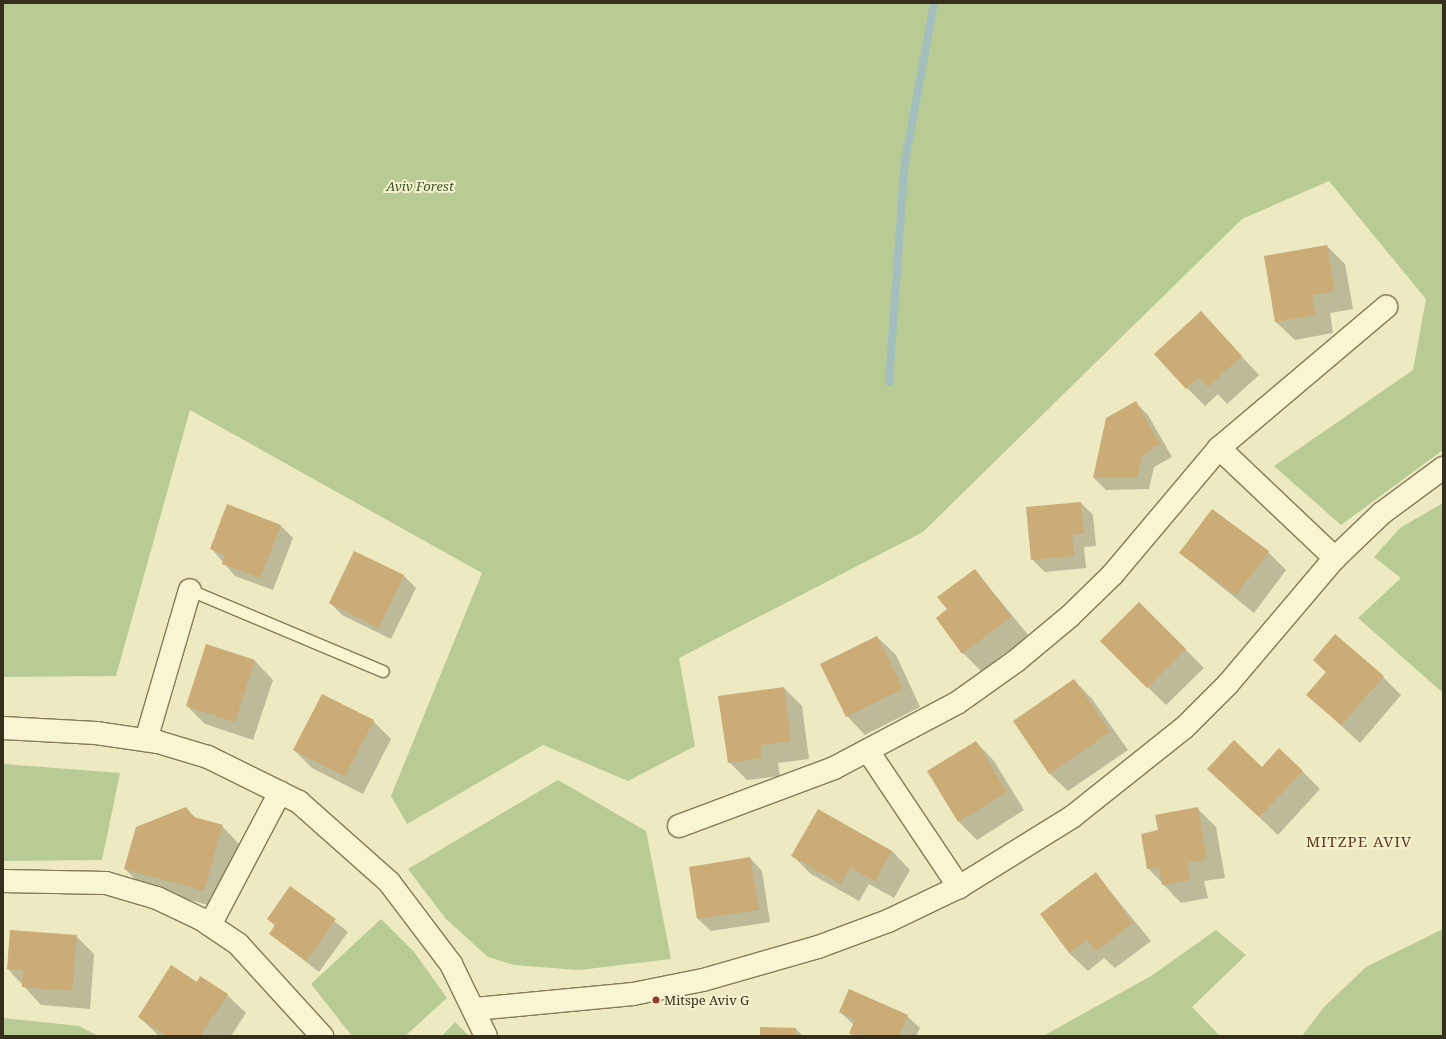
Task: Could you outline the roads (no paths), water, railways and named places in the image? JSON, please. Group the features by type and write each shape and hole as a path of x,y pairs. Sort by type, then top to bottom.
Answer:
{"street":[{"path":"680,826 834,768 957,703 1016,661 1070,616 1113,574 1220,448 1386,307"},
{"path":"1220,448 1335,558"},
{"path":"475,1009 625,995 703,980 818,947 888,921 959,887 1072,817 1184,728 1228,684 1335,558 1382,513 1443,468"},
{"path":"146,740 190,590"},
{"path":"3,728 96,733 146,740 208,757 299,802 343,838 389,882 451,964 475,1009 486,1036"},
{"path":"868,751 959,887"},
{"path":"210,925 280,792"},
{"path":"3,881 106,883 157,898 210,925 238,944 270,975 322,1036"}],"lane":[{"path":"190,590 383,671"}],"waterway":[{"path":"889,382 905,161 934,3"}],"place":[{"name":"Mitspe Aviv G","path":"656,1000"}],"district":[{"name":"MITZPE AVIV","path":"1359,842"}],"park label":[{"name":"Aviv Forest","path":"420,186"}]}
